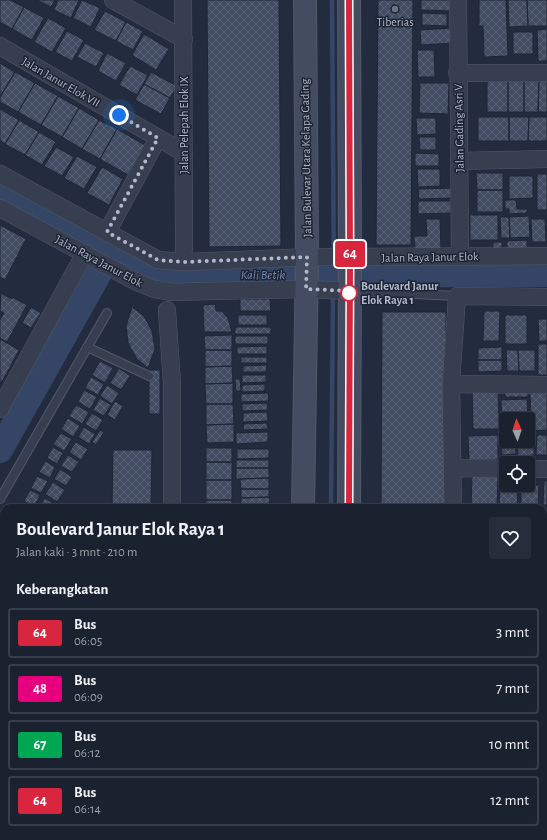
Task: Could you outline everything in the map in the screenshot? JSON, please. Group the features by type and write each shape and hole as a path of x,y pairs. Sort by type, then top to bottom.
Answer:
{"main road":[{"name":"Jalan Bulevar Utara Kelapa Gading","path":"303,504 307,288 309,258 305,0"},
{"path":"349,0 347,258 349,504"}],"street":[{"path":"113,0 184,40"},
{"name":"Jalan Pelepah Elok IX","path":"183,0 184,249"},
{"name":"Jalan Gading Asri V","path":"458,0 460,256"},
{"name":"Jalan Janur Elok VII","path":"0,46 184,153"},
{"path":"458,73 547,74"},
{"path":"107,232 158,138"},
{"path":"459,161 547,159"},
{"name":"Jalan Raya Janur Elok","path":"0,174 158,260 184,262 309,258 547,256"},
{"name":"Jalan Raya Janur Elok","path":"0,208 118,273 154,289 173,292 347,288"},
{"path":"0,408 87,255"},
{"path":"453,504 454,468 451,384 457,296 547,297"},
{"path":"167,310 172,504"},
{"path":"451,384 547,385"},
{"path":"454,468 499,469"},
{"path":"535,469 547,469"},
{"path":"230,840 252,840"},
{"path":"348,840 364,840"}],"lane":[{"path":"347,288 457,296"},
{"path":"0,499 107,313"},
{"path":"87,348 149,376"}],"building":[{"path":"0,0 10,0 24,7 12,29 0,22"},
{"path":"37,0 55,0 51,7"},
{"path":"58,0 79,0 71,18 54,10"},
{"path":"82,0 100,8 91,27 73,18"},
{"path":"207,0 279,0 281,246 209,247"},
{"path":"378,0 413,0 411,245 376,245"},
{"path":"421,0 452,0 452,11 421,10"},
{"path":"479,0 506,0 508,56 484,57 483,26 479,26"},
{"path":"508,0 527,0 528,26 509,27"},
{"path":"527,0 547,0 547,26 528,26"},
{"path":"24,7 44,18 32,40 12,29"},
{"path":"105,11 126,22 116,41 94,30"},
{"path":"422,13 447,14 447,26 422,25"},
{"path":"48,18 66,28 52,52 34,42"},
{"path":"126,22 143,31 133,50 116,41"},
{"path":"453,28 454,43 421,45 420,30"},
{"path":"547,29 547,61 538,61 537,30"},
{"path":"67,31 84,40 72,61 55,52"},
{"path":"513,32 533,32 533,54 513,54"},
{"path":"144,34 169,49 156,70 132,55"},
{"path":"85,43 104,53 96,67 77,57"},
{"path":"417,50 434,50 435,77 418,77"},
{"path":"107,53 126,63 116,81 98,71"},
{"path":"0,63 15,72 0,97"},
{"path":"130,66 148,75 137,95 119,85"},
{"path":"15,72 35,83 18,112 0,102 0,97"},
{"path":"151,72 177,86 170,98 144,84"},
{"path":"487,77 508,77 508,112 487,112"},
{"path":"508,77 524,78 524,112 508,112"},
{"path":"524,78 539,78 538,112 524,112"},
{"path":"539,78 547,78 547,112 538,112"},
{"path":"35,83 58,96 41,125 18,112"},
{"path":"420,83 449,83 448,114 419,113"},
{"path":"144,84 170,98 161,114 135,100"},
{"path":"58,96 79,108 62,137 41,125"},
{"path":"79,108 99,120 82,149 62,137"},
{"path":"0,109 19,120 5,144 0,140"},
{"path":"478,117 509,117 509,141 478,141"},
{"path":"509,117 529,117 528,141 509,141"},
{"path":"529,117 547,117 547,141 528,141"},
{"path":"416,118 436,118 436,134 417,135"},
{"path":"19,120 39,132 25,155 5,144"},
{"path":"99,120 117,129 100,159 82,149"},
{"path":"117,129 145,145 128,175 100,159"},
{"path":"39,132 56,142 42,165 25,155"},
{"path":"419,137 436,137 436,150 420,150"},
{"path":"56,147 74,157 62,176 44,166"},
{"path":"415,153 439,154 439,166 415,166"},
{"path":"77,156 97,167 84,189 64,178"},
{"path":"102,167 123,179 109,205 87,193"},
{"path":"417,169 440,169 440,186 418,187"},
{"path":"476,173 503,173 503,190 477,190"},
{"path":"537,174 547,174 547,210 537,210"},
{"path":"509,176 533,176 533,198 509,199"},
{"path":"451,188 451,198 419,199 418,189"},
{"path":"477,190 503,190 503,212 477,212"},
{"path":"505,200 516,200 517,209 527,209 527,213 509,214 509,209 505,209"},
{"path":"418,201 451,201 451,213 418,214"},
{"path":"470,215 498,215 498,240 470,240"},
{"path":"529,216 530,237 510,238 509,217"},
{"path":"500,217 509,217 510,238 501,238"},
{"path":"426,219 440,219 441,249 415,250 414,236 427,236"},
{"path":"531,219 545,219 546,242 532,242"},
{"path":"0,225 26,239 5,280 0,277"},
{"path":"527,240 527,252 507,252 507,241"},
{"path":"493,242 502,242 502,251 493,252"},
{"path":"1,293 27,305 7,342 0,338 0,320 4,313 0,311"},
{"path":"240,299 270,299 271,311 240,311"},
{"path":"215,304 216,311 222,311 228,318 232,332 204,332 203,305"},
{"path":"31,307 41,313 31,328 22,323"},
{"path":"132,307 144,316 152,331 155,349 148,368 137,359 128,343 126,326"},
{"path":"484,311 500,311 499,341 483,341"},
{"path":"382,312 446,312 446,504 381,504"},
{"path":"238,315 267,315 267,325 238,325"},
{"path":"505,315 527,315 527,344 505,344"},
{"path":"538,319 547,319 547,341 539,341"},
{"path":"235,327 271,327 271,334 235,334"},
{"path":"232,335 232,350 205,350 204,336"},
{"path":"235,336 268,336 268,344 235,344"},
{"path":"0,339 19,350 2,382 0,382"},
{"path":"538,344 547,344 547,375 538,375"},
{"path":"267,346 267,354 237,354 237,347"},
{"path":"502,347 502,360 478,360 478,348"},
{"path":"205,350 232,350 232,366 205,367"},
{"path":"506,350 518,350 519,371 507,371"},
{"path":"518,350 535,350 535,371 519,371"},
{"path":"241,357 267,357 267,363 241,363"},
{"path":"478,360 502,360 502,371 478,372"},
{"path":"100,361 113,368 105,383 92,375"},
{"path":"267,365 266,372 243,372 243,366"},
{"path":"232,366 233,383 205,384 205,367"},
{"path":"119,368 130,376 121,390 110,383"},
{"path":"149,370 160,370 160,414 149,414"},
{"path":"242,375 266,375 266,382 242,383"},
{"path":"91,377 104,384 98,395 85,388"},
{"path":"235,379 240,379 241,391 236,391"},
{"path":"233,383 233,404 206,404 205,384"},
{"path":"265,384 265,391 242,392 242,385"},
{"path":"107,385 119,393 112,404 100,396"},
{"path":"472,386 498,386 499,429 473,429"},
{"path":"505,388 528,388 528,397 505,397"},
{"path":"84,390 97,397 90,409 78,402"},
{"path":"547,392 547,430 535,431 535,412 530,412 530,393"},
{"path":"268,393 269,401 241,402 241,394"},
{"path":"100,398 111,405 104,416 93,410"},
{"path":"527,399 528,412 501,412 501,400"},
{"path":"115,401 123,406 115,420 107,415"},
{"path":"267,403 268,410 242,411 242,404"},
{"path":"206,404 233,404 234,424 206,425"},
{"path":"76,405 89,412 82,424 69,416"},
{"path":"267,412 268,421 243,422 243,413"},
{"path":"92,413 103,420 96,431 85,424"},
{"path":"68,418 80,426 73,437 61,429"},
{"path":"267,423 268,429 244,430 243,424"},
{"path":"234,424 234,442 207,443 206,425"},
{"path":"84,427 95,434 89,444 78,437"},
{"path":"100,430 104,432 96,445 92,442"},
{"path":"268,432 268,442 236,444 236,433"},
{"path":"61,433 72,439 64,451 53,444"},
{"path":"498,435 498,460 469,460 468,436"},
{"path":"537,435 547,435 547,455 536,455"},
{"path":"76,442 88,449 81,460 69,452"},
{"path":"53,447 63,453 57,464 47,458"},
{"path":"206,448 232,448 232,462 206,462"},
{"path":"501,448 516,448 516,454 502,455"},
{"path":"517,448 534,448 534,455 518,456"},
{"path":"237,449 269,449 269,458 237,459"},
{"path":"113,450 152,450 151,504 112,504"},
{"path":"68,455 79,462 72,472 61,466"},
{"path":"236,460 269,460 269,468 236,468"},
{"path":"45,461 55,467 50,478 39,472"},
{"path":"206,462 232,462 232,480 206,480"},
{"path":"236,468 269,468 269,478 236,479"},
{"path":"60,469 72,477 66,486 54,479"},
{"path":"37,476 48,481 41,493 31,488"},
{"path":"472,476 498,477 497,504 471,504"},
{"path":"269,478 269,489 241,489 240,479"},
{"path":"206,480 232,480 232,500 206,500"},
{"path":"544,481 547,481 547,504 543,504"},
{"path":"53,482 65,490 57,502 45,494"},
{"path":"535,485 539,485 538,504 521,504 521,492 535,492"},
{"path":"241,489 269,489 269,497 241,498"},
{"path":"30,490 40,495 36,504 29,504 24,501"},
{"path":"500,492 518,492 517,504 499,504"},
{"path":"269,497 270,504 241,504 241,498"},
{"path":"45,498 54,504 41,504"},
{"path":"206,500 232,500 232,504 206,504"}],"waterway":[{"path":"332,0 334,286"},
{"name":"Kali Betik","path":"0,189 138,266 167,275 547,274"},
{"path":"0,450 112,250"},
{"path":"331,504 333,294"}],"bus line":[{"name":"64","path":"349,0 349,504"}],"place":[{"name":"Tiberias","path":"395,9"},
{"name":"Boulevard Janur Elok Raya 1","path":"349,293"}],"route":[{"path":"119,115 158,138 107,232 158,260 184,262 307,257 306,289 349,291 349,293"}]}
